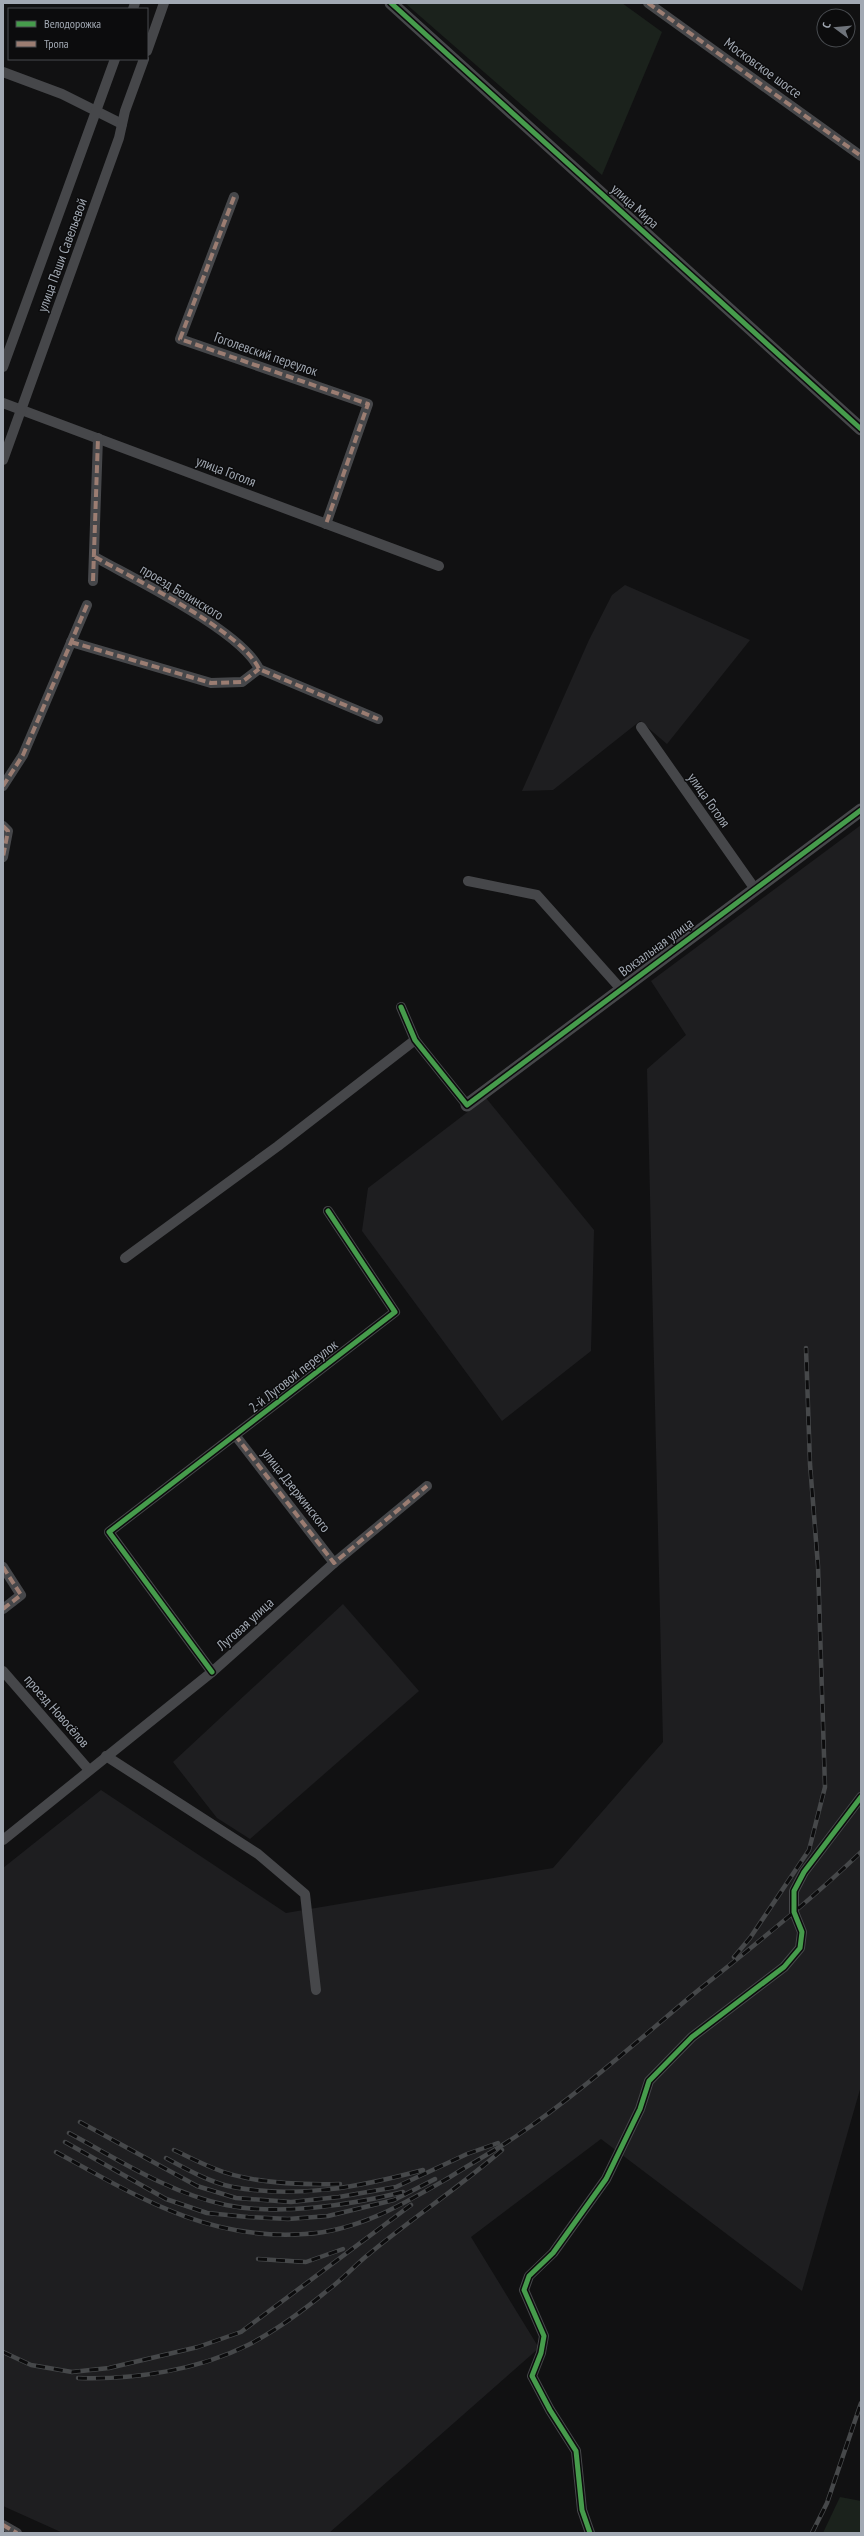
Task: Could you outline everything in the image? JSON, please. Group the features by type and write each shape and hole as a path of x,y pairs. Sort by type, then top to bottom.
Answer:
{"street":[{"path":"148,48 164,3"},
{"name":"улица Мира","path":"391,3 861,429"},
{"name":"Московское шоссе","path":"648,3 677,22 861,156"},
{"name":"улица Паши Савельевой","path":"3,367 115,60"},
{"name":"улица Паши Савельевой","path":"3,460 144,60"},
{"path":"3,72 62,94 95,112 122,124"},
{"name":"Гоголевский переулок","path":"234,197 180,339 368,404 326,524"},
{"name":"улица Гоголя","path":"3,403 439,566"},
{"path":"93,581 98,438"},
{"name":"проезд Белинского","path":"95,557 211,623 254,657 259,669"},
{"path":"3,786 24,755 87,605"},
{"path":"71,642 211,683 242,682 259,669 378,719"},
{"name":"улица Гоголя","path":"641,727 755,889"},
{"name":"Вокзальная улица","path":"467,1105 620,988 861,810"},
{"path":"3,826 8,831 3,857"},
{"path":"468,881 536,895 620,988"},
{"path":"401,1006 415,1040 467,1105"},
{"path":"125,1258 278,1146 415,1040"},
{"name":"2-й Луговой переулок","path":"212,1672 109,1532 395,1312 328,1211"},
{"name":"улица Дзержинского","path":"235,1435 334,1563"},
{"name":"Луговая улица","path":"3,1840 212,1672 334,1563 427,1486"},
{"path":"3,1567 21,1594 3,1609"},
{"name":"проезд Новосёлов","path":"3,1671 89,1770"},
{"path":"106,1756 258,1854 305,1894 316,1990"},
{"path":"590,2533 582,2510 576,2451 550,2410 532,2376 541,2353 544,2336 524,2290 529,2276 553,2253 606,2179 640,2109 649,2081 692,2037 784,1967 800,1948 802,1932 794,1912 794,1891 804,1872 861,1797"},
{"path":"3,2525 17,2533"}],"shaded area":[{"path":"405,3 622,3 662,32 602,175"},
{"path":"625,585 750,640 667,744 640,721 553,790 522,791 589,640 612,595"},
{"path":"861,825 861,2086 802,2291 601,2139 471,2237 539,2348 329,2533 63,2533 3,2506 3,1868 101,1790 286,1913 553,1868 663,1742 647,1069 686,1035 651,981"},
{"path":"486,1098 594,1230 591,1351 502,1421 362,1231 368,1188"},
{"path":"343,1604 419,1691 250,1839 217,1818 173,1762"},
{"path":"840,2497 861,2501 861,2533 823,2533"}],"railway":[{"path":"734,1957 750,1938 809,1850 825,1787 818,1566 810,1464 806,1348"},
{"path":"56,2152 145,2200 205,2223 237,2230 270,2234 305,2234 325,2232 363,2222 399,2206 433,2187 507,2142 538,2121 604,2069 777,1926 820,1890 861,1852"},
{"path":"80,2122 197,2186 236,2198 291,2202 339,2197 396,2187 467,2154 498,2143"},
{"path":"69,2133 164,2184 205,2200 226,2205 269,2209 315,2208 361,2201 403,2192"},
{"path":"65,2142 166,2199 207,2213 288,2219 328,2216 394,2200 435,2179"},
{"path":"174,2150 213,2168 242,2177 275,2182 340,2184"},
{"path":"78,2378 121,2377 165,2372 208,2361 229,2354 248,2345 280,2326 309,2305 385,2241 470,2177 502,2150"},
{"path":"166,2158 199,2175 225,2185 281,2192 352,2186 376,2182 423,2170"},
{"path":"3,2352 31,2365 72,2372 109,2368 198,2347 241,2332 411,2205"},
{"path":"258,2259 306,2262 343,2249"},
{"path":"812,2533 827,2503 861,2403"}],"marked path":[{"path":"648,3 861,156"},
{"path":"234,197 180,339 368,404 326,524"},
{"path":"93,581 98,438"},
{"path":"95,557 160,592 210,623 249,654 259,669 378,719"},
{"path":"3,786 23,755 87,605"},
{"path":"71,642 211,683 242,682 259,669"},
{"path":"3,826 8,831 3,857"},
{"path":"235,1435 334,1563 427,1486"},
{"path":"3,1567 21,1595 3,1609"},
{"path":"3,2525 17,2533"}],"cycle path":[{"path":"391,3 861,429"},
{"path":"401,1007 415,1040 467,1105 861,810"},
{"path":"212,1672 109,1532 395,1312 328,1211"},
{"path":"590,2533 582,2510 576,2451 550,2410 532,2376 541,2353 544,2336 524,2290 529,2276 553,2253 606,2179 640,2109 649,2081 692,2037 784,1967 800,1948 802,1932 794,1912 794,1891 804,1872 861,1797"}]}
